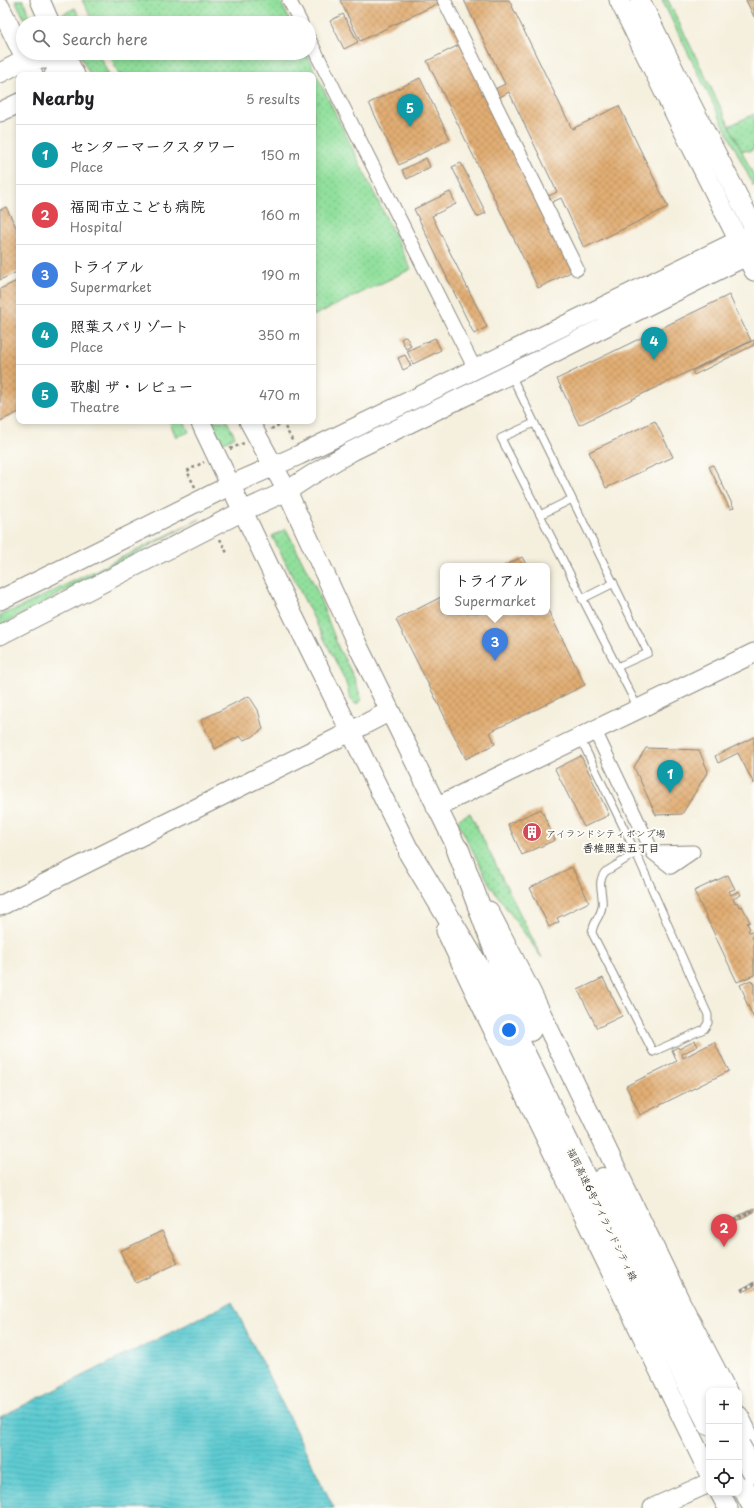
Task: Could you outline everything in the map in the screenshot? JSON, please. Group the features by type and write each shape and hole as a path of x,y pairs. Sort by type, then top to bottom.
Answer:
{"highway":[{"path":"458,850 506,999"},
{"path":"410,853 506,999"},
{"name":"福岡高速6号アイランドシティ線","path":"506,999 600,1189 707,1388"},
{"name":"福岡高速6号アイランドシティ線","path":"600,1189 623,1256 706,1418"},
{"path":"750,1446 754,1472"},
{"path":"742,1485 754,1507"}],"street":[{"path":"40,0 47,16"},
{"path":"289,0 297,16"},
{"path":"444,0 577,269"},
{"path":"619,0 666,96 750,250"},
{"path":"640,0 754,228"},
{"path":"0,7 16,41"},
{"path":"316,53 475,369"},
{"path":"0,73 69,62"},
{"path":"57,72 69,62"},
{"path":"0,112 16,104"},
{"path":"0,600 231,486 475,369 750,250"},
{"path":"0,635 244,511 287,491 352,451 510,373 750,250"},
{"path":"201,424 244,511 280,590 410,853 485,1013 706,1467"},
{"path":"252,424 287,491 356,642 436,807 530,990 681,1302 725,1388"},
{"path":"436,807 754,653"},
{"path":"0,906 390,711"},
{"path":"587,735 653,853"},
{"path":"742,1424 750,1446 742,1455"},
{"path":"742,1469 754,1464"},
{"path":"653,1508 706,1484"},
{"path":"722,1496 728,1508"}],"lane":[{"path":"510,373 648,653 617,667"},
{"path":"534,423 501,438 639,710"},
{"path":"540,515 572,499"},
{"path":"582,599 614,583"},
{"path":"587,735 636,853 708,1015 708,1023 704,1029 653,1052 592,933 593,925 601,912 602,906 601,876 604,872 636,853"}],"path":[{"path":"712,1230 754,1210"},
{"path":"741,1290 754,1284"}],"green space":[{"path":"15,0 23,0 30,15 23,16"},
{"path":"82,0 280,0 288,16 90,16"},
{"path":"662,0 668,0 754,176 754,187"},
{"path":"75,8 79,16 62,16"},
{"path":"82,60 102,60 108,72 88,72"},
{"path":"112,60 309,60 315,72 118,72"},
{"path":"316,74 411,269 316,315"},
{"path":"754,114 754,149 750,151 741,150 729,126"},
{"path":"558,336 560,340 463,387 461,383"},
{"path":"170,424 185,424 189,432 176,437"},
{"path":"212,424 228,424 235,437 221,443"},
{"path":"200,519 0,626 0,615 19,608"},
{"path":"286,529 315,586 339,649 353,675 361,698 360,702 355,704 351,700 345,680 272,536"},
{"path":"470,813 542,958 490,885 457,820"}],"water":[{"path":"232,1302 334,1508 0,1508 0,1417"}],"building":[{"path":"340,0 444,0 489,92 505,84 464,0 509,0 572,129 619,106 668,207 584,248 561,198 544,206 575,270 538,288 427,61 459,45 439,3 360,41","holes":["509,92 557,192 542,199 494,100"]},
{"path":"746,0 754,0 754,17"},
{"path":"343,14 358,42 344,49 330,21"},
{"path":"420,78 450,139 399,165 369,103"},
{"path":"426,158 430,167 407,179 402,170"},
{"path":"461,163 486,213 477,217 452,167"},
{"path":"450,192 456,204 432,216 487,327 474,334 414,209"},
{"path":"6,207 16,227 16,272 0,280 0,210"},
{"path":"16,281 16,413 0,421 0,289"},
{"path":"729,295 751,341 579,425 557,379"},
{"path":"406,336 411,346 406,349 401,339"},
{"path":"435,338 441,350 413,364 407,351"},
{"path":"754,340 754,345 694,375 692,371"},
{"path":"405,355 411,366 403,370 398,358"},
{"path":"655,421 673,457 606,488 589,452"},
{"path":"713,465 734,508 730,509 709,467"},
{"path":"522,557 525,563 510,563"},
{"path":"440,598 440,615 550,614 585,685 490,732 495,744 466,759 396,620"},
{"path":"249,696 258,710 263,729 252,737 243,740 240,736 215,749 201,720"},
{"path":"754,737 754,784 738,753 718,763 715,756"},
{"path":"646,748 699,750 708,771 682,814 656,815 634,767"},
{"path":"581,756 609,815 584,827 555,769"},
{"name":"アイランドシティポンプ場","path":"541,809 555,840 522,855 508,824"},
{"path":"572,867 589,902 557,918 559,922 549,927 530,888"},
{"path":"728,875 735,889 729,891 731,895 739,891 741,895 733,899 735,903 737,902 739,907 742,906 750,922 747,923 750,929 748,930 749,932 754,930 754,936 752,937 754,941 754,975 737,982 694,891"},
{"path":"603,978 622,1016 597,1028 578,990"},
{"path":"751,980 754,985 754,1019 740,985"},
{"path":"695,1041 698,1046 682,1054 683,1058 714,1042 729,1071 640,1115 626,1086 677,1061 672,1050 678,1047 679,1049"},
{"path":"754,1208 754,1212 713,1232 712,1229"},
{"path":"162,1231 178,1263 136,1283 120,1251"},
{"path":"754,1282 754,1286 742,1292 741,1289"}],"place":[{"name":"歌劇 ザ・レビュー","path":"410,127"},
{"name":"照葉スパリゾート","path":"654,360"},
{"name":"トライアル","path":"495,661"},
{"name":"センターマークスタワー","path":"670,793"},
{"name":"アイランドシティポンプ場","path":"532,832"},
{"name":"福岡市立こども病院","path":"724,1247"}],"district":[{"name":"香椎照葉五丁目","path":"621,847"}]}
